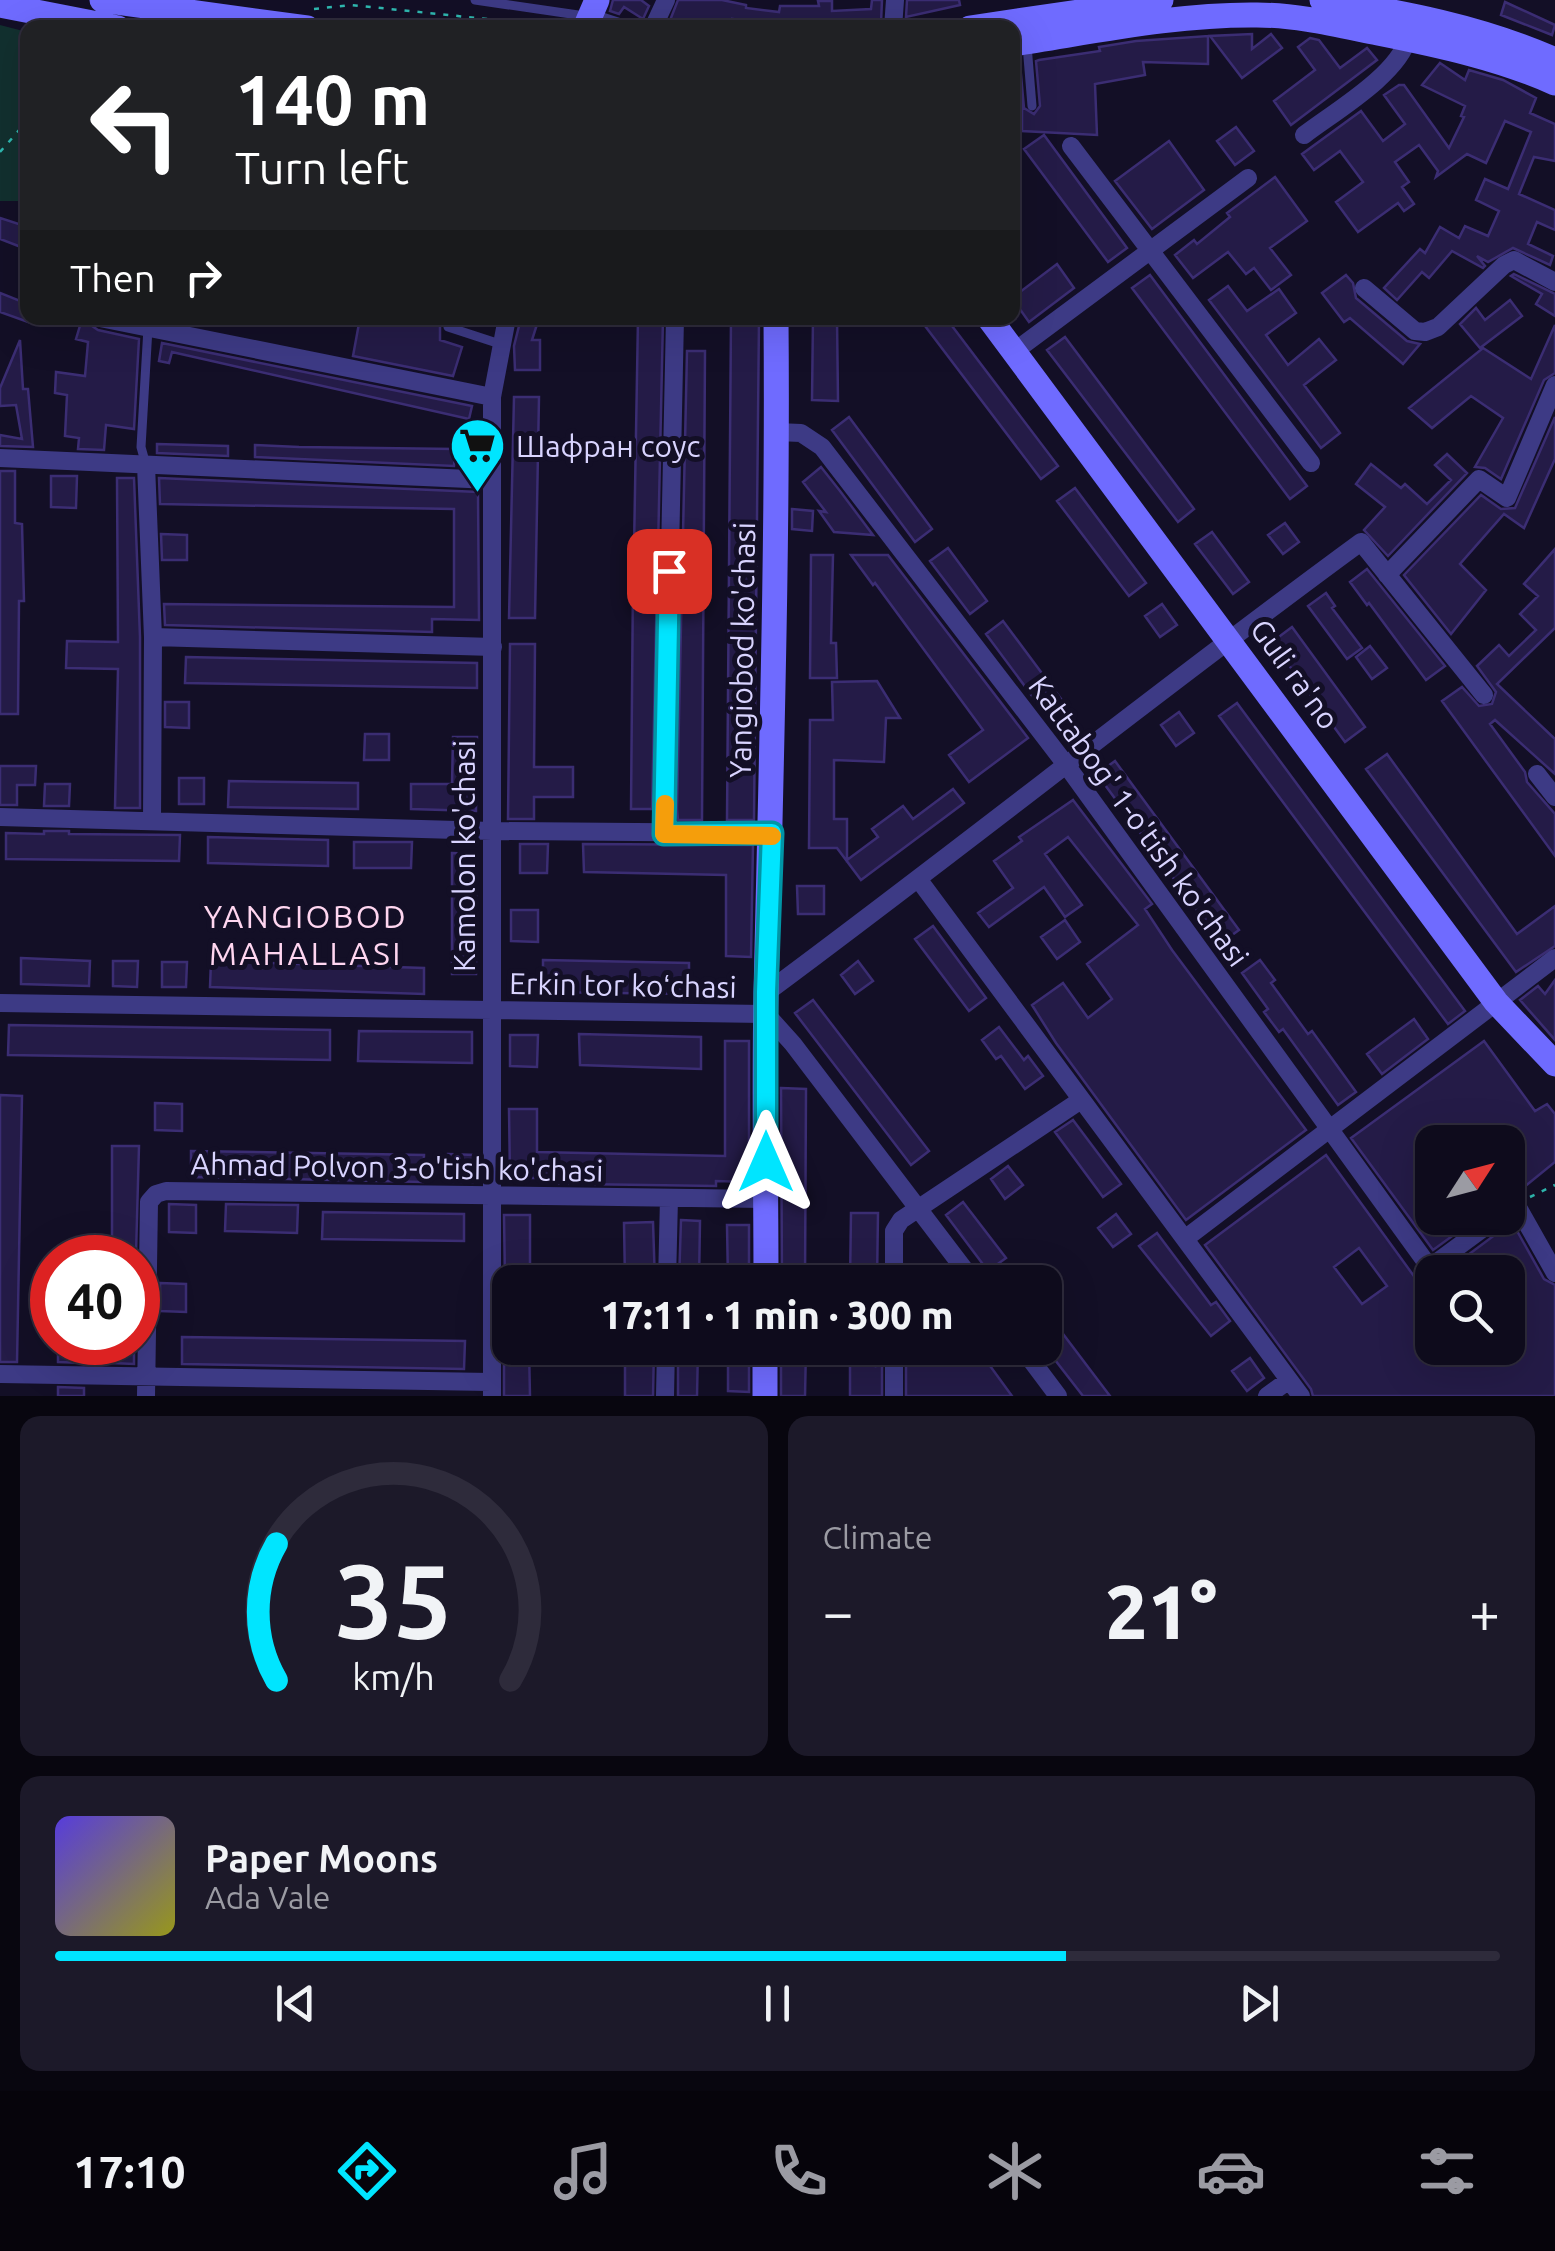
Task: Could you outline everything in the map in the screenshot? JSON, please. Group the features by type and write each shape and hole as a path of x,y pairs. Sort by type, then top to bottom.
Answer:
{"street":[{"path":"102,0 306,19"},
{"path":"1020,21 1161,0"},
{"path":"1322,0 1403,12 1470,30 1555,60"},
{"path":"0,5 68,20"},
{"path":"1020,43 1189,20 1258,15 1329,22 1408,38 1465,52 1555,83"},
{"path":"1304,135 1383,74 1404,51 1408,38"},
{"path":"1072,146 1312,463"},
{"path":"1015,351 1248,178"},
{"path":"1364,288 1415,331 1426,332 1438,327 1514,260 1555,282"},
{"path":"134,325 492,397"},
{"name":"Kamolon ko'chasi","path":"491,1389 492,397 505,325"},
{"path":"664,834 675,325"},
{"name":"Yangiobod ko'chasi","path":"766,1265 776,325"},
{"name":"Guli ra'no","path":"995,325 1496,1002 1555,1064"},
{"path":"1387,575 1479,479 1506,498 1555,385"},
{"name":"Kattabog' 1-o'tish ko'chasi","path":"777,432 802,434 822,448 1067,766 1420,1255"},
{"path":"0,458 492,480"},
{"path":"146,465 153,637 152,821"},
{"path":"961,1265 766,1003 1229,638 1361,542 1484,694"},
{"path":"153,637 493,647"},
{"path":"1537,774 1555,796"},
{"path":"0,817 492,831 772,833"},
{"path":"919,880 1301,1396"},
{"path":"1186,1238 1555,958"},
{"name":"Erkin tor koʻchasi","path":"0,1003 492,1011 766,1003"},
{"path":"894,1265 894,1230 918,1208 1080,1100"},
{"name":"Ahmad Polvon 3-o'tish ko'chasi","path":"146,1387 149,1202 156,1194 166,1191 494,1198 766,1198"},
{"path":"667,1265 668,1198"},
{"path":"1525,1227 1555,1273"},
{"path":"1450,1255 1475,1235"},
{"path":"666,1365 666,1396"},
{"path":"765,1396 766,1365"},
{"path":"894,1365 894,1396"},
{"path":"1035,1365 1058,1396"},
{"path":"0,1374 146,1387 491,1389"},
{"path":"1267,1396 1289,1380"}],"lane":[{"path":"475,0 584,18"},
{"path":"1020,43 1032,106"},
{"path":"448,327 500,344"},
{"path":"146,465 141,447 148,328"}],"path":[{"path":"306,19 351,4 488,20"},
{"path":"0,152 20,129"},
{"path":"1525,1200 1555,1185"}],"green space":[{"path":"0,25 20,30 20,201 0,201"}],"building":[{"path":"613,0 641,0 649,6 643,19 624,7 619,14 610,11"},
{"path":"678,0 722,0 779,12 780,6 819,6 818,1 832,1 832,11 871,9 872,0 882,0 881,20 670,20"},
{"path":"907,0 959,0 960,5 906,17"},
{"path":"1505,2 1555,25 1552,35 1501,15"},
{"path":"1252,34 1252,49 1271,34 1282,48 1242,78 1210,36"},
{"path":"1208,36 1208,64 1143,62 1145,75 1095,84 1097,135 1022,131 1020,64 1024,108 1034,114 1040,106 1036,61 1136,41"},
{"path":"1310,38 1319,40 1340,68 1367,48 1377,60 1291,125 1274,101 1315,70 1298,47"},
{"path":"1440,63 1465,80 1469,70 1503,80 1536,98 1530,113 1555,124 1555,161 1534,157 1519,194 1555,210 1555,230 1537,222 1528,244 1553,256 1550,265 1513,248 1488,262 1477,256 1483,268 1452,251 1429,278 1422,272 1397,300 1384,288 1420,249 1425,253 1440,227 1459,238 1465,226 1488,236 1499,211 1476,200 1485,179 1508,189 1531,132 1505,121 1486,163 1467,154 1436,177 1438,171 1419,145 1395,162 1409,182 1402,187 1414,204 1404,211 1398,203 1358,232 1336,202 1363,182 1340,151 1314,170 1302,154 1361,111 1383,141 1405,124 1384,95 1399,85 1404,85 1449,148 1465,106 1422,85"},
{"path":"1236,127 1254,151 1235,165 1217,141"},
{"path":"1044,135 1127,248 1108,262 1024,149"},
{"path":"1169,141 1204,190 1152,229 1115,181"},
{"path":"1275,177 1307,221 1270,248 1291,275 1271,290 1254,268 1246,274 1228,252 1193,278 1175,255 1194,240 1197,244 1230,217 1227,213"},
{"path":"0,218 20,224 20,247 0,239"},
{"path":"1057,264 1074,288 1029,322 1020,309 1020,292"},
{"path":"1150,275 1307,486 1290,499 1132,288"},
{"path":"1346,275 1353,283 1356,298 1407,341 1420,344 1403,364 1350,318 1344,322 1322,293"},
{"path":"1511,276 1555,294 1555,316 1536,304 1542,294"},
{"path":"1228,286 1247,311 1279,289 1296,313 1266,335 1288,365 1319,339 1336,360 1304,385 1340,433 1321,448 1209,300"},
{"path":"0,293 20,301 20,319 0,312"},
{"path":"1510,300 1522,316 1480,348 1460,324 1476,308 1485,320"},
{"path":"80,325 91,325 139,339 134,429 106,425 104,450 78,449 79,438 65,436 67,395 55,393 56,372 85,376 88,342 76,339"},
{"path":"359,325 440,325 440,340 462,347 453,376 353,356"},
{"path":"519,325 537,325 532,340 540,340 540,370 515,370 514,346"},
{"path":"638,325 663,325 658,550 634,549"},
{"path":"731,325 759,325 754,820 727,820"},
{"path":"813,325 837,325 838,401 812,400"},
{"path":"924,325 951,325 1058,466 1041,479"},
{"path":"1555,325 1555,373 1544,380 1501,479 1485,468 1475,467 1503,418 1471,396 1432,428 1409,408 1483,348 1531,379"},
{"path":"1065,337 1194,509 1178,522 1047,350"},
{"path":"20,340 33,447 0,446 0,435 22,439 16,405 0,406 0,388"},
{"path":"162,343 472,406 469,419 172,352 169,363 159,361"},
{"path":"687,351 705,351 702,820 678,820 677,809"},
{"path":"514,397 539,397 535,618 509,618"},
{"path":"849,417 932,529 915,542 832,430"},
{"path":"1555,417 1555,459 1524,528 1504,514 1460,564 1486,590 1451,634 1404,575 1481,495 1501,509 1515,508"},
{"path":"157,444 228,446 228,456 157,453"},
{"path":"255,445 455,449 454,466 255,457"},
{"path":"1447,454 1467,473 1388,556 1364,530 1385,507 1356,484 1371,464 1401,488 1405,484 1427,504 1451,480 1435,465"},
{"path":"821,467 873,535 834,532 819,511 826,512 803,482"},
{"path":"0,471 15,471 15,523 22,524 24,601 19,601 18,714 0,714"},
{"path":"51,476 77,476 76,508 51,507"},
{"path":"117,478 134,478 140,637 140,808 115,808 118,669 66,668 67,641 118,642"},
{"path":"159,478 478,492 479,620 432,619 432,632 165,625 164,604 454,607 454,509 160,504"},
{"path":"1075,488 1146,583 1129,596 1057,501"},
{"path":"792,509 813,511 812,531 792,529"},
{"path":"1285,523 1299,542 1283,554 1268,535"},
{"path":"1212,532 1249,582 1233,594 1195,544"},
{"path":"161,534 187,535 187,560 162,560"},
{"path":"948,548 987,601 970,614 930,561"},
{"path":"1555,549 1555,628 1497,684 1555,739 1555,774 1495,720 1490,724 1525,772 1527,782 1555,814 1555,856 1442,701 1462,687 1479,706 1492,704 1496,692 1477,666 1499,645 1509,656 1536,630 1520,614 1538,596 1524,584"},
{"path":"811,555 833,555 831,643 836,643 837,678 810,678"},
{"path":"851,555 888,555 1028,738 969,782 949,755 983,730"},
{"path":"1367,569 1445,666 1426,680 1350,582"},
{"path":"633,581 657,582 652,809 631,809"},
{"path":"1326,593 1335,606 1332,608 1362,648 1347,659 1308,606"},
{"path":"1162,604 1177,625 1160,637 1145,616"},
{"path":"1003,621 1070,711 1053,724 986,634"},
{"path":"1292,627 1365,727 1345,742 1272,642"},
{"path":"510,644 535,644 534,767 573,767 573,797 534,797 534,819 508,819"},
{"path":"1370,646 1387,668 1372,679 1356,657"},
{"path":"186,657 477,663 477,688 185,683"},
{"path":"877,681 900,718 886,718 884,762 834,760 834,819 847,819 847,860 878,837 872,829 903,806 913,819 953,789 964,803 861,880 837,848 809,848 810,720 833,720 832,682"},
{"path":"165,702 189,702 189,728 165,727"},
{"path":"1237,703 1465,1011 1448,1024 1219,716"},
{"path":"1179,712 1194,733 1176,746 1161,725"},
{"path":"365,734 389,734 389,760 364,760"},
{"path":"453,737 477,737 476,811 411,809 411,784 452,784"},
{"path":"1387,754 1517,934 1555,906 1555,946 1516,972 1366,769"},
{"path":"1115,761 1239,930 1221,943 1097,774"},
{"path":"0,766 36,766 35,785 17,785 17,805 0,805"},
{"path":"179,778 204,778 204,804 179,804"},
{"path":"229,781 358,783 358,809 228,807"},
{"path":"45,784 70,784 69,806 44,806"},
{"path":"1073,800 1152,904 1145,909 1172,950 1306,1130 1186,1220 1032,1005 1063,983 1088,1018 1112,999 1087,964 1138,925 1068,837 1045,854 1082,905 1065,917 1044,887 989,927 978,913 1013,888 994,861 1022,841 1019,837"},
{"path":"6,833 180,835 179,861 6,859"},
{"path":"208,837 328,840 328,866 208,863"},
{"path":"354,842 412,842 411,868 354,868"},
{"path":"520,844 548,844 547,873 520,873"},
{"path":"583,844 753,845 751,957 726,956 726,875 584,872"},
{"path":"452,853 476,854 476,974 452,974"},
{"path":"797,886 824,886 824,914 798,914"},
{"path":"511,910 538,910 538,942 511,941"},
{"path":"1065,920 1080,942 1057,959 1041,937"},
{"path":"933,926 986,998 969,1011 915,939"},
{"path":"21,958 90,961 89,986 21,984"},
{"path":"543,960 689,963 689,994 543,992"},
{"path":"1260,960 1275,980 1271,983 1308,1034 1312,1031 1356,1092 1338,1105 1283,1029 1279,1032 1264,1012 1268,1009 1242,973"},
{"path":"113,961 138,961 137,987 113,986"},
{"path":"211,961 424,968 424,994 210,987"},
{"path":"858,961 873,981 855,994 841,975"},
{"path":"162,962 187,962 186,987 162,987"},
{"path":"1555,980 1555,1040 1520,1000 1538,986 1545,994"},
{"path":"813,1000 929,1151 911,1165 795,1013"},
{"path":"1414,1019 1428,1039 1382,1074 1367,1054"},
{"path":"9,1025 330,1030 330,1060 8,1055"},
{"path":"999,1027 1024,1060 1028,1056 1043,1076 1025,1089 1001,1056 996,1059 982,1040"},
{"path":"359,1031 472,1032 472,1063 358,1061"},
{"path":"579,1034 701,1037 701,1069 580,1065"},
{"path":"510,1035 538,1035 537,1067 510,1066"},
{"path":"725,1041 749,1041 749,1182 716,1181 716,1186 578,1184 547,1183 547,1178 510,1178 509,1109 537,1109 537,1152 725,1156"},
{"path":"1484,1041 1535,1111 1547,1104 1555,1114 1555,1162 1525,1186 1525,1125 1415,1125 1415,1225 1351,1138"},
{"path":"781,1088 806,1089 805,1265 782,1265"},
{"path":"0,1095 22,1096 17,1362 0,1362"},
{"path":"155,1103 182,1104 182,1131 155,1130"},
{"path":"1073,1120 1121,1184 1103,1197 1055,1132"},
{"path":"112,1146 139,1146 137,1235 112,1235"},
{"path":"191,1151 424,1155 423,1182 191,1177"},
{"path":"448,1154 475,1155 475,1182 448,1182"},
{"path":"1326,1155 1415,1278 1415,1365 1525,1365 1525,1255 1468,1255 1495,1235 1519,1235 1544,1279 1555,1285 1555,1396 1313,1396 1205,1245","holes":["1359,1248 1387,1286 1362,1304 1334,1267"]},
{"path":"1008,1166 1023,1185 1005,1199 991,1179"},
{"path":"963,1202 1006,1258 996,1265 984,1265 946,1215"},
{"path":"169,1204 196,1205 196,1233 169,1232"},
{"path":"226,1204 298,1205 297,1233 225,1231"},
{"path":"323,1212 464,1214 464,1241 322,1239"},
{"path":"851,1213 878,1213 877,1265 850,1265"},
{"path":"1116,1214 1131,1234 1113,1247 1098,1228"},
{"path":"504,1215 530,1215 530,1265 505,1265"},
{"path":"681,1220 700,1221 699,1265 680,1265"},
{"path":"653,1222 654,1265 625,1265 624,1223"},
{"path":"727,1225 749,1225 749,1265 728,1265"},
{"path":"1157,1233 1211,1305 1216,1302 1230,1321 1211,1336 1139,1246"},
{"path":"1422,1235 1454,1235 1433,1250"},
{"path":"160,1283 186,1284 186,1312 160,1311"},
{"path":"1062,1332 1110,1396 1083,1396 1059,1365 1062,1365"},
{"path":"182,1337 465,1341 464,1369 182,1364"},
{"path":"1250,1358 1264,1378 1247,1391 1232,1371"},
{"path":"504,1365 529,1365 530,1396 504,1396"},
{"path":"625,1365 654,1365 653,1396 625,1396"},
{"path":"678,1365 698,1365 697,1396 678,1396"},
{"path":"728,1365 749,1365 749,1392 728,1391"},
{"path":"781,1365 806,1365 805,1396 781,1396"},
{"path":"850,1365 882,1365 882,1396 850,1396"},
{"path":"906,1365 989,1365 1012,1396 906,1396"},
{"path":"58,1387 84,1388 84,1396 58,1396"}],"slow traffic":[{"path":"665,804 664,834 772,836"}],"place":[{"name":"Шафран соус","path":"477,495"}],"district":[{"name":"YANGIOBOD MAHALLASI","path":"306,934"}],"route":[{"path":"669,571 664,834 772,833 766,992 766,1162"}]}
